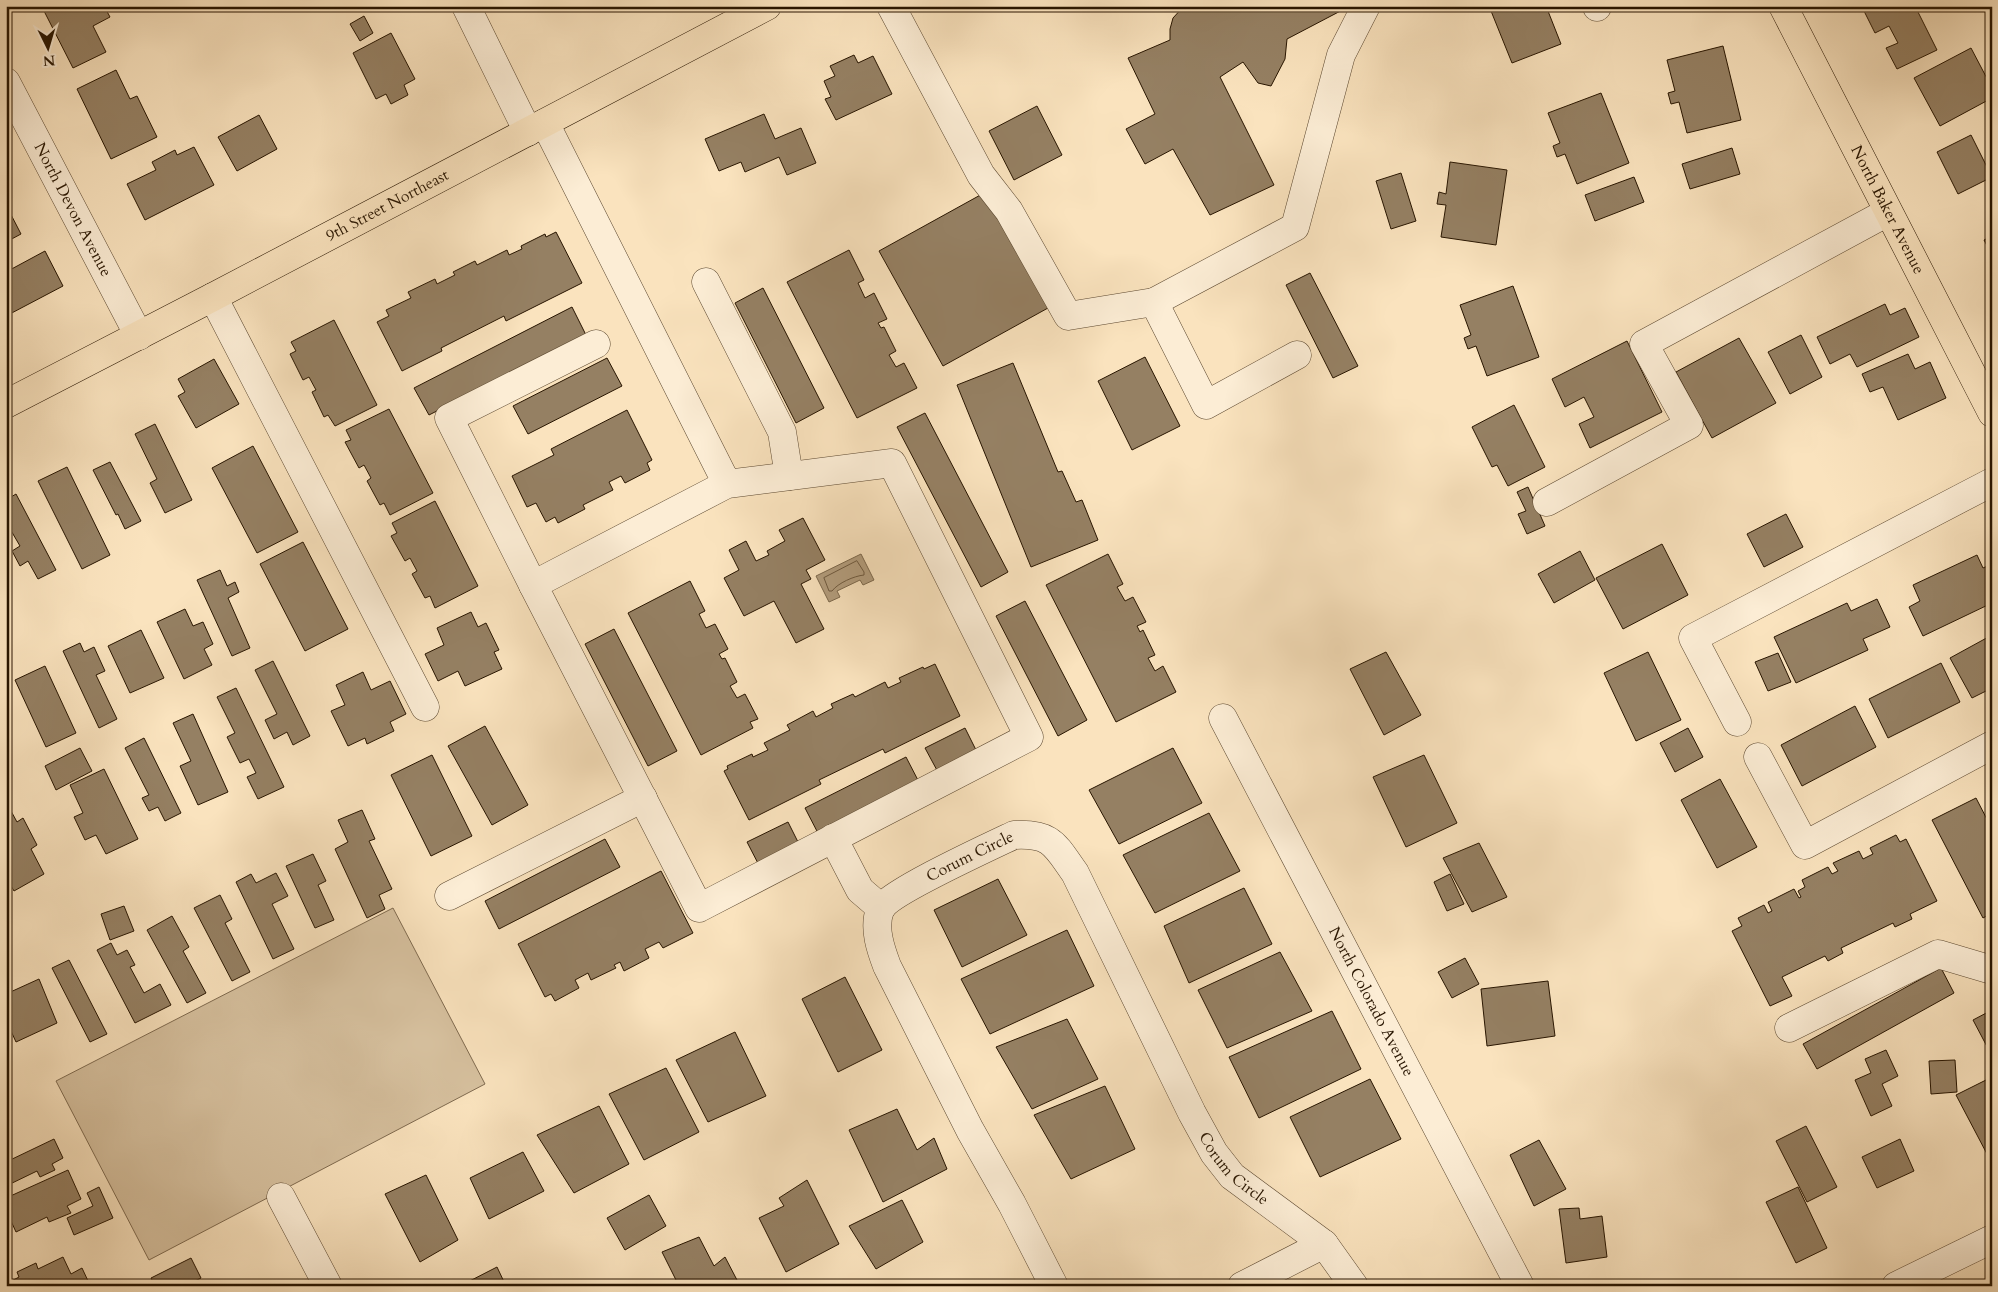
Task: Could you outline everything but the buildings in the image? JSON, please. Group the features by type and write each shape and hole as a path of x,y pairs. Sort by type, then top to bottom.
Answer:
{"main road":[{"name":"9th Street Northeast","path":"6,404 537,128 767,6"},
{"name":"North Baker Avenue","path":"1782,6 1992,413"}],"street":[{"path":"466,6 537,128 726,484"},
{"path":"891,6 981,175 1009,211 1068,316 1154,302 1296,227 1341,55 1366,6"},
{"name":"North Devon Avenue","path":"6,82 139,336"},
{"path":"1547,502 1688,425 1644,344 1888,212"},
{"path":"706,282 782,432 789,476"},
{"path":"213,297 425,707"},
{"path":"1154,302 1206,405 1297,355"},
{"path":"533,585 726,484 892,463 1029,737 699,908 533,585 449,418 596,344"},
{"path":"1737,722 1693,638 1992,482"},
{"name":"North Colorado Avenue","path":"1223,718 1520,1286"},
{"path":"1758,757 1805,845 1992,745"},
{"path":"449,896 643,798"},
{"name":"Corum Circle","path":"881,908 906,889 1014,835 1033,834 1052,842 1074,873 1192,1113 1214,1153 1232,1176 1324,1244 1354,1286"},
{"path":"833,838 860,890 881,908 877,920 880,948 887,966 970,1130 1012,1204 1054,1286"},
{"path":"1789,1028 1938,954 1990,967"},
{"path":"281,1197 328,1286"},
{"path":"1896,1286 1992,1239"},
{"path":"1242,1286 1324,1244"}],"shaded area":[{"path":"393,908 485,1084 149,1260 56,1081"}],"water":[{"path":"861,554 874,580 863,585 860,580 837,591 840,597 829,602 816,576"}]}
